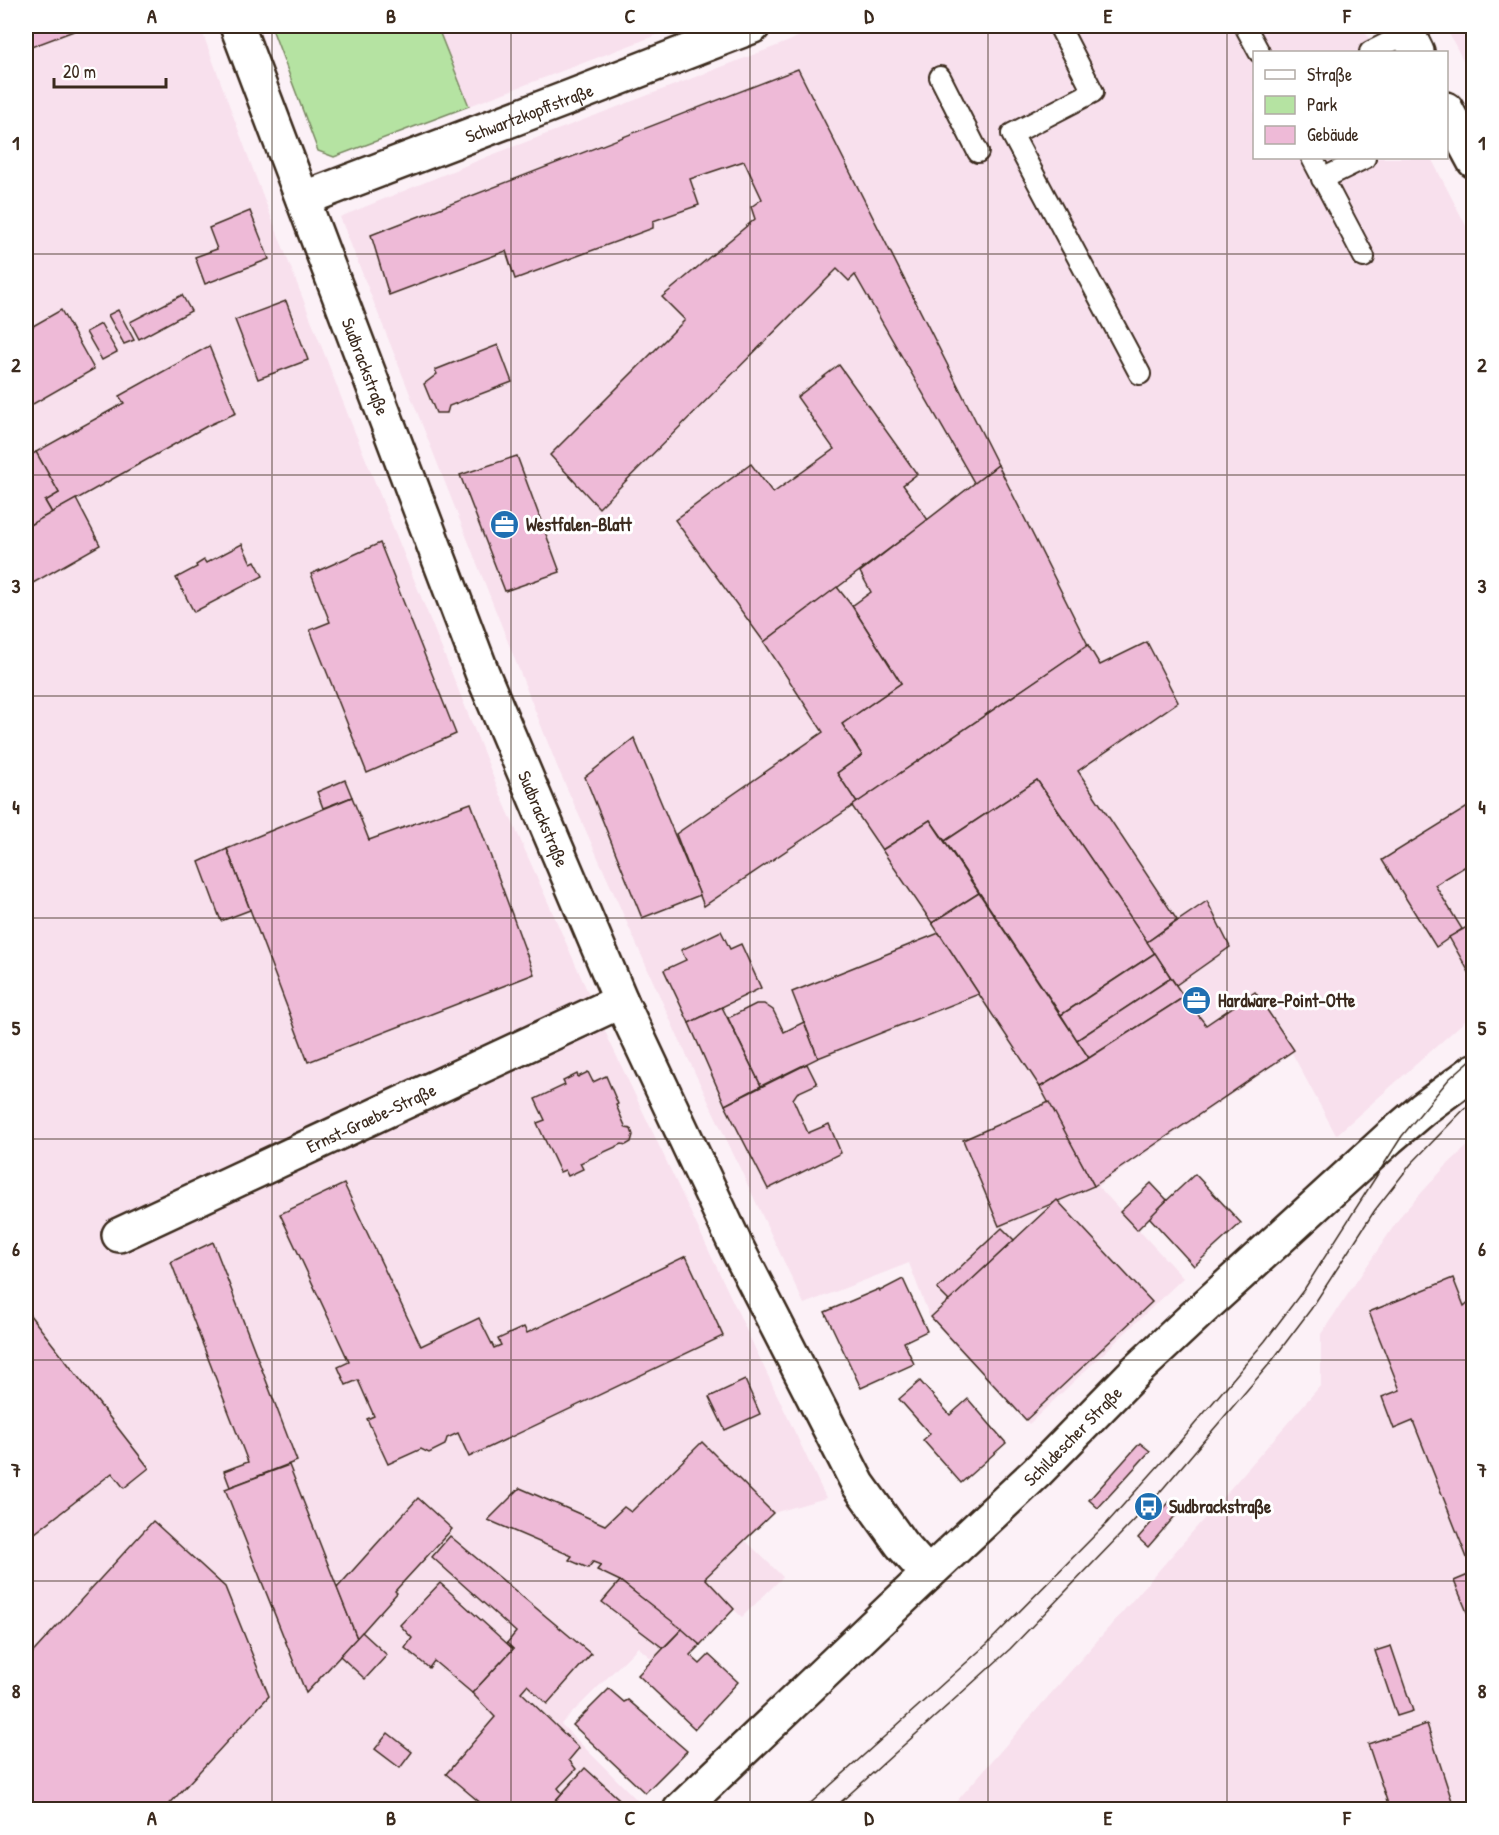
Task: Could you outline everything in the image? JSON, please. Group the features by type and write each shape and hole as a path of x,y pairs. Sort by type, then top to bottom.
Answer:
{"street":[{"name":"Sudbrackstraße","path":"237,26 483,675 621,1000 737,1248 853,1474 901,1544 928,1574"},
{"name":"Schwartzkopffstraße","path":"303,199 753,26"},
{"path":"1448,114 1473,161"},
{"name":"Ernst-Graebe-Straße","path":"119,1235 621,1000"},
{"name":"Schildescher Straße","path":"680,1809 1037,1472 1137,1370 1389,1138 1473,1071"}],"lane":[{"path":"1059,26 1092,92 1012,134 1140,374"},
{"path":"1245,26 1258,51"},
{"path":"1373,51 1410,37"},
{"path":"940,77 978,152"},
{"path":"1312,159 1364,257"},
{"path":"1322,179 1363,159"}],"shaded area":[{"path":"26,26 200,26 350,420 501,796 609,1040 826,1498 773,1513 745,1540 783,1577 742,1617 733,1609 682,1629 653,1660 638,1647 561,1724 640,1803 634,1809 26,1810"},
{"path":"437,26 681,26 469,106"},
{"path":"821,26 1362,26 1375,51 1253,51 1253,159 1432,159 1473,239 1473,1014 1336,1135 1292,1053 1098,1186 1183,1278 1029,1424 930,1318 909,1263 804,1304 677,1035 557,766 340,217 489,156 787,42"},
{"path":"1445,26 1473,26 1473,79"},
{"path":"1473,1141 1473,1809 949,1810 1321,1385 1321,1334 1402,1214 1446,1166"}],"green space":[{"path":"271,26 437,26 469,106 334,157 318,151"}],"building":[{"path":"26,26 87,26 26,49"},
{"path":"798,69 998,465 975,484 855,275 849,281 837,269 599,508 550,455 685,320 662,297 755,219 751,207 762,199 744,161 690,179 699,205 653,221 653,228 515,279 506,251 389,295 371,235"},
{"path":"250,211 269,259 205,284 195,257 217,249 209,228"},
{"path":"182,295 191,311 139,339 130,322"},
{"path":"286,301 308,360 258,379 235,320"},
{"path":"61,310 94,369 26,408 26,330"},
{"path":"118,310 134,340 124,344 108,315"},
{"path":"101,324 117,352 102,360 86,332"},
{"path":"498,345 512,382 449,406 447,413 436,413 424,384 437,374 435,370"},
{"path":"209,346 236,413 207,426 52,513 45,501 59,493 36,452 124,403 119,396"},
{"path":"839,365 917,474 903,485 928,520 764,642 675,520 751,464 773,493 834,449 797,397"},
{"path":"36,452 59,493 45,501 52,513 26,527 26,458"},
{"path":"517,456 560,572 505,591 460,475"},
{"path":"998,465 1088,645 857,803 837,773 862,755 842,724 901,683 852,606 871,592 860,572"},
{"path":"76,499 100,545 26,587 26,527"},
{"path":"380,543 456,734 367,773 310,630 330,622 311,574"},
{"path":"242,544 251,563 255,561 263,576 194,612 176,578 197,567 196,565 204,560 206,563"},
{"path":"837,587 852,606 901,683 842,724 862,755 837,773 857,803 704,906 676,834 823,732 764,642"},
{"path":"1147,642 1178,702 1078,771 1177,920 1147,942 1037,780 945,841 930,820 882,850 852,806 1088,645 1100,665"},
{"path":"634,738 700,895 642,918 585,777"},
{"path":"345,780 352,797 323,808 317,792"},
{"path":"1037,780 1155,953 1061,1015 945,841"},
{"path":"352,797 369,840 471,803 534,974 308,1062 227,849"},
{"path":"1474,803 1474,861 1435,885 1462,929 1436,947 1382,860"},
{"path":"930,820 979,893 932,923 882,850"},
{"path":"227,849 250,910 221,921 199,862"},
{"path":"979,893 1089,1058 1040,1087 932,923"},
{"path":"1207,901 1230,947 1176,985 1147,942"},
{"path":"1474,923 1474,981 1449,937"},
{"path":"721,931 730,949 741,944 761,988 689,1023 664,970 686,960 681,950"},
{"path":"939,933 979,994 818,1058 792,992"},
{"path":"1155,953 1171,978 1077,1040 1061,1015"},
{"path":"1171,978 1184,997 1089,1058 1077,1040"},
{"path":"1255,992 1294,1050 1094,1186 1040,1087 1184,997 1206,1025"},
{"path":"756,1004 764,1004 773,1010 784,1032 804,1022 818,1058 761,1086 728,1018"},
{"path":"722,1007 761,1086 725,1105 689,1023"},
{"path":"807,1064 817,1084 797,1093 793,1099 808,1133 829,1124 841,1153 768,1189 725,1105"},
{"path":"588,1072 593,1082 606,1076 626,1128 631,1129 633,1135 631,1142 580,1163 583,1169 568,1176 565,1170 560,1172 537,1123 545,1120 535,1099 565,1085 563,1081 577,1074 578,1077"},
{"path":"1049,1102 1094,1186 999,1226 963,1140"},
{"path":"26,1107 33,1123 26,1127"},
{"path":"1195,1174 1241,1223 1194,1266 1149,1217"},
{"path":"1151,1183 1167,1200 1137,1230 1120,1212"},
{"path":"344,1184 421,1346 479,1318 494,1348 501,1345 498,1339 524,1327 527,1333 686,1256 723,1336 469,1457 458,1433 447,1438 445,1445 429,1453 421,1449 388,1464 367,1419 374,1416 358,1380 346,1385 338,1367 349,1362 280,1214"},
{"path":"1057,1200 1152,1302 1026,1420 931,1317"},
{"path":"1002,1228 1014,1240 949,1301 937,1289"},
{"path":"213,1242 297,1461 230,1487 224,1471 248,1462 171,1262"},
{"path":"1453,1278 1464,1306 1474,1297 1474,1610 1467,1612 1454,1581 1473,1573 1413,1421 1394,1429 1382,1397 1400,1390 1369,1312"},
{"path":"903,1279 927,1331 904,1342 914,1364 861,1388 825,1312 879,1289 880,1291"},
{"path":"26,1310 149,1468 124,1488 112,1473 26,1540"},
{"path":"745,1380 760,1414 725,1430 709,1397"},
{"path":"920,1381 950,1415 968,1399 1006,1443 961,1483 923,1440 930,1434 899,1399"},
{"path":"702,1442 773,1513 705,1578 734,1609 700,1645 620,1581 597,1570 601,1565 593,1562 588,1568 569,1560 572,1556 488,1520 520,1488 605,1525 624,1507 631,1512"},
{"path":"1140,1443 1150,1451 1098,1508 1089,1500"},
{"path":"289,1465 357,1638 306,1693 225,1489"},
{"path":"418,1498 452,1529 395,1591 397,1593 357,1638 337,1588"},
{"path":"1172,1499 1182,1508 1148,1547 1138,1538"},
{"path":"153,1521 225,1587 269,1696 164,1810 26,1810 26,1660"},
{"path":"450,1536 591,1654 547,1704 527,1685 521,1692 579,1748 569,1760 576,1769 558,1788 562,1793 547,1810 489,1810 446,1774 495,1717 472,1693 513,1649 507,1643 516,1632 432,1557"},
{"path":"620,1581 682,1629 663,1648 602,1602"},
{"path":"440,1583 513,1649 472,1693 434,1661 429,1668 405,1648 412,1638 400,1625"},
{"path":"682,1629 700,1645 690,1655 700,1664 709,1655 738,1682 695,1729 638,1675"},
{"path":"362,1632 387,1655 365,1679 340,1656"},
{"path":"1391,1646 1413,1711 1397,1716 1375,1651"},
{"path":"609,1689 624,1702 628,1700 687,1751 645,1793 573,1725"},
{"path":"1427,1724 1455,1810 1390,1810 1368,1744"},
{"path":"388,1733 412,1752 400,1768 375,1749"},
{"path":"585,1768 629,1808 628,1810 547,1810"}],"tram line":[{"path":"803,1810 987,1644 1107,1523 1177,1445 1265,1341 1305,1288 1402,1136 1449,1079 1474,1057"},
{"path":"832,1810 1010,1649 1148,1506 1271,1362 1311,1309 1375,1210 1411,1164 1474,1099"}],"place":[{"name":"Westfalen-Blatt","path":"505,524"},
{"name":"Hardware-Point-Otte","path":"1197,1000"},
{"name":"Sudbrackstraße","path":"1148,1506"}]}
